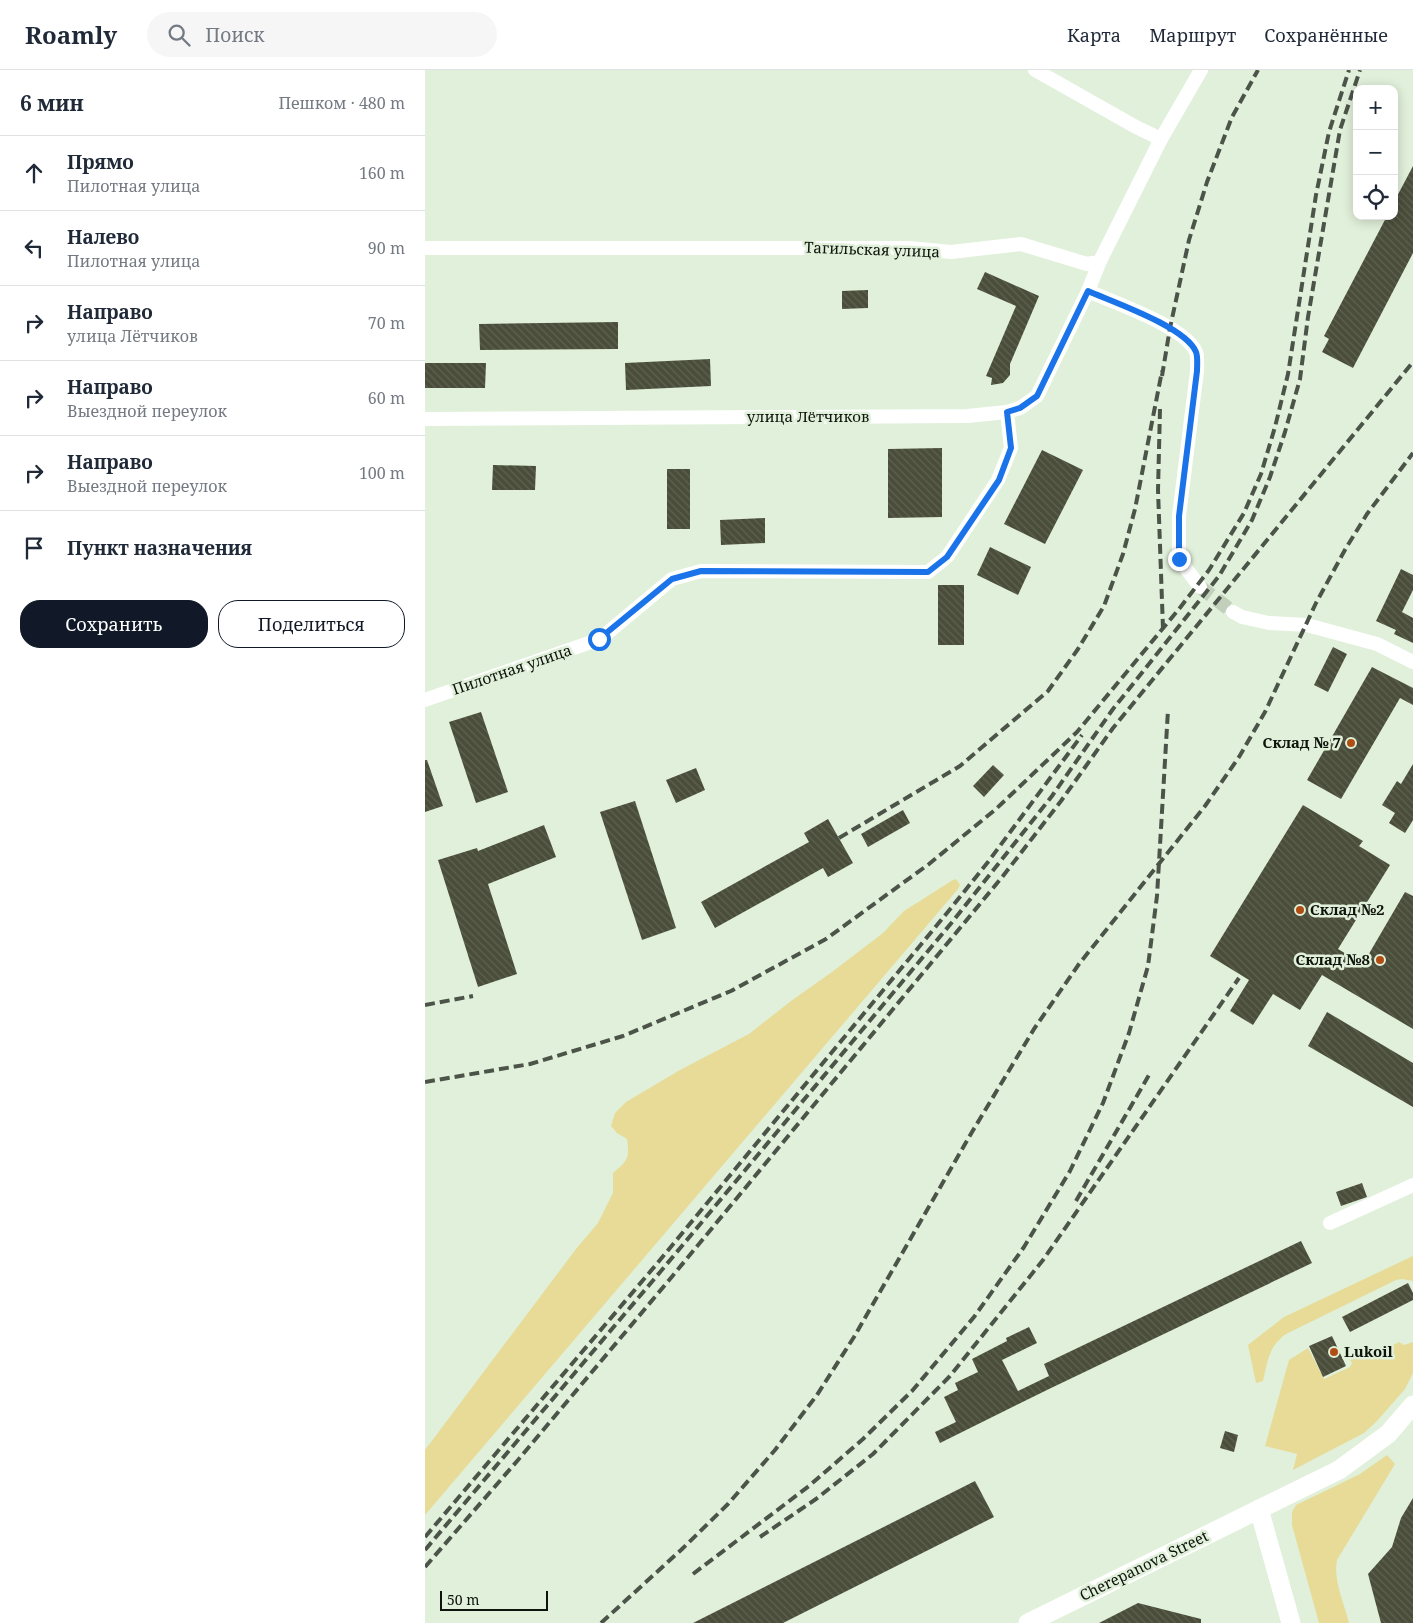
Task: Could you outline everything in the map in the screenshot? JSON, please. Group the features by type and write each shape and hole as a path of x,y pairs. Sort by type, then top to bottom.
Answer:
{"main road":[{"name":"Cherepanova Street","path":"1028,1623 1339,1470 1388,1434 1413,1405"},
{"path":"1259,1509 1291,1623"}],"street":[{"path":"1035,70 1161,139"},
{"path":"1100,261 1161,139 1201,70"},
{"name":"Тагильская улица","path":"425,248 909,248 951,252 1021,244 1087,264 1100,261"},
{"name":"улица Лётчиков","path":"425,419 947,416 1007,412 1020,408 1037,396 1088,291 1100,261"},
{"path":"1088,291 1170,328 1188,340 1196,352 1197,371 1179,516 1179,559 1200,587"},
{"name":"Пилотная улица","path":"425,700 599,639 672,579 701,571 928,572 947,557 999,480 1011,448 1007,412"},
{"path":"1233,612 1243,617 1260,621 1307,625 1377,644 1413,662"},
{"path":"1330,1223 1413,1185"}],"shaded area":[{"path":"956,879 960,885 958,889 425,1515 425,1450 576,1249 598,1223 613,1193 613,1173 628,1155 627,1139 617,1133 611,1126 615,1113 626,1102 680,1070 749,1034 883,933 904,911"},
{"path":"1413,1256 1413,1281 1396,1280 1286,1334 1272,1349 1263,1381 1256,1383 1248,1345 1284,1317"},
{"path":"1399,1342 1404,1345 1413,1342 1413,1373 1405,1389 1364,1433 1293,1470 1297,1454 1265,1446 1289,1360 1308,1348 1324,1379 1350,1367 1352,1363 1350,1360 1372,1349 1376,1354"},
{"path":"1387,1455 1395,1464 1337,1560 1336,1575 1349,1623 1319,1623 1292,1525 1292,1512 1296,1505 1360,1474"}],"building":[{"path":"1413,166 1413,253 1353,368 1322,352 1329,339 1324,336 1385,220 1398,220 1398,194"},
{"path":"985,272 1039,296 1010,364 1010,375 1003,383 991,385 992,378 986,376 1016,306 977,289"},
{"path":"868,290 868,308 842,309 842,291"},
{"path":"618,322 618,349 480,350 479,324"},
{"path":"710,359 711,386 626,390 625,363"},
{"path":"425,363 486,363 485,388 425,388"},
{"path":"942,448 942,517 888,518 888,449"},
{"path":"1042,450 1083,470 1045,544 1004,524"},
{"path":"493,465 536,466 535,490 492,490"},
{"path":"667,469 690,469 690,529 667,529"},
{"path":"765,518 765,543 721,545 720,520"},
{"path":"990,547 1031,567 1018,595 977,575"},
{"path":"1401,569 1413,575 1413,590 1402,612 1413,618 1413,643 1394,634 1396,630 1376,621"},
{"path":"938,585 964,585 964,645 938,645"},
{"path":"1333,647 1347,654 1328,692 1314,685"},
{"name":"Склад № 7","path":"1372,667 1413,688 1413,705 1400,698 1341,799 1307,780"},
{"path":"481,712 508,792 476,803 449,722"},
{"path":"425,760 427,760 443,806 425,812"},
{"path":"1413,764 1413,820 1405,833 1389,823 1395,813 1382,805 1397,781 1401,784"},
{"path":"993,765 1004,775 984,797 973,786"},
{"path":"696,768 705,790 676,803 666,780"},
{"path":"635,801 676,928 642,940 600,812"},
{"name":"Склад №2","path":"1303,805 1363,841 1359,846 1390,865 1338,949 1363,964 1405,892 1413,896 1413,1029 1322,975 1300,1010 1273,994 1253,1025 1230,1011 1249,980 1210,956"},
{"path":"903,810 910,823 868,847 861,834"},
{"path":"828,819 853,863 828,877 823,868 715,928 701,902 809,842 804,833"},
{"path":"544,825 556,857 488,884 517,974 478,987 438,860 477,848 478,851"},
{"path":"1327,1012 1413,1063 1413,1107 1308,1046"},
{"path":"1362,1183 1367,1197 1341,1206 1336,1192"},
{"path":"1301,1241 1312,1263 940,1443 935,1432 956,1422 944,1397 958,1390 955,1383 978,1372 972,1359 1007,1341 1006,1338 1029,1327 1037,1343 1002,1360 1018,1391 1049,1376 1044,1364"},
{"path":"1408,1283 1413,1293 1413,1300 1350,1332 1342,1317"},
{"path":"1332,1336 1346,1366 1323,1377 1309,1346"},
{"path":"1225,1431 1238,1435 1234,1452 1220,1448"},
{"path":"975,1481 994,1517 783,1623 693,1623"},
{"path":"1413,1498 1413,1623 1381,1623 1368,1574 1392,1547 1401,1518"},
{"path":"1138,1603 1201,1619 1201,1623 1099,1623"}],"tunnel":[{"path":"1200,587 1233,612"}],"railway":[{"path":"1162,376 1170,328 1189,240 1207,182 1232,117 1258,70"},
{"path":"425,1082 530,1064 623,1036 731,991 826,939 929,864 996,809 1077,732 1209,570 1244,513 1261,474 1288,374 1316,195 1329,132 1349,70"},
{"path":"425,1550 953,921 1052,796 1113,709 1219,576 1252,520 1270,477 1300,379 1308,317 1340,130 1360,70"},
{"path":"425,1567 518,1460 670,1279 1003,876 1061,801 1113,728 1413,362"},
{"path":"839,838 960,766 1048,691 1078,649 1104,606 1123,554 1135,509 1162,371"},
{"path":"1160,409 1158,490 1163,629"},
{"path":"601,1623 728,1504 775,1450 817,1395 854,1337 972,1132 1034,1029 1079,964 1205,806 1239,757 1265,712 1316,603 1346,548 1367,514 1413,453"},
{"path":"693,1574 809,1486 863,1439 912,1391 974,1317 1024,1247 1070,1171 1103,1103 1129,1033 1148,966 1157,896 1168,710"},
{"path":"425,1537 655,1266 947,913 988,862 1082,735"},
{"path":"760,1537 816,1499 873,1454 950,1376 1043,1260 1239,978"},
{"path":"425,1005 473,996"},
{"path":"1076,1201 1149,1075"}],"place":[{"name":"Склад № 7","path":"1351,743"},
{"name":"Склад №2","path":"1300,910"},
{"name":"Склад №8","path":"1380,960"},
{"name":"Lukoil","path":"1334,1352"}],"route":[{"path":"599,639 672,579 701,571 928,572 947,557 999,480 1011,448 1007,412 1020,408 1037,396 1088,291 1170,328 1188,340 1196,352 1197,371 1179,516 1179,559"}]}
